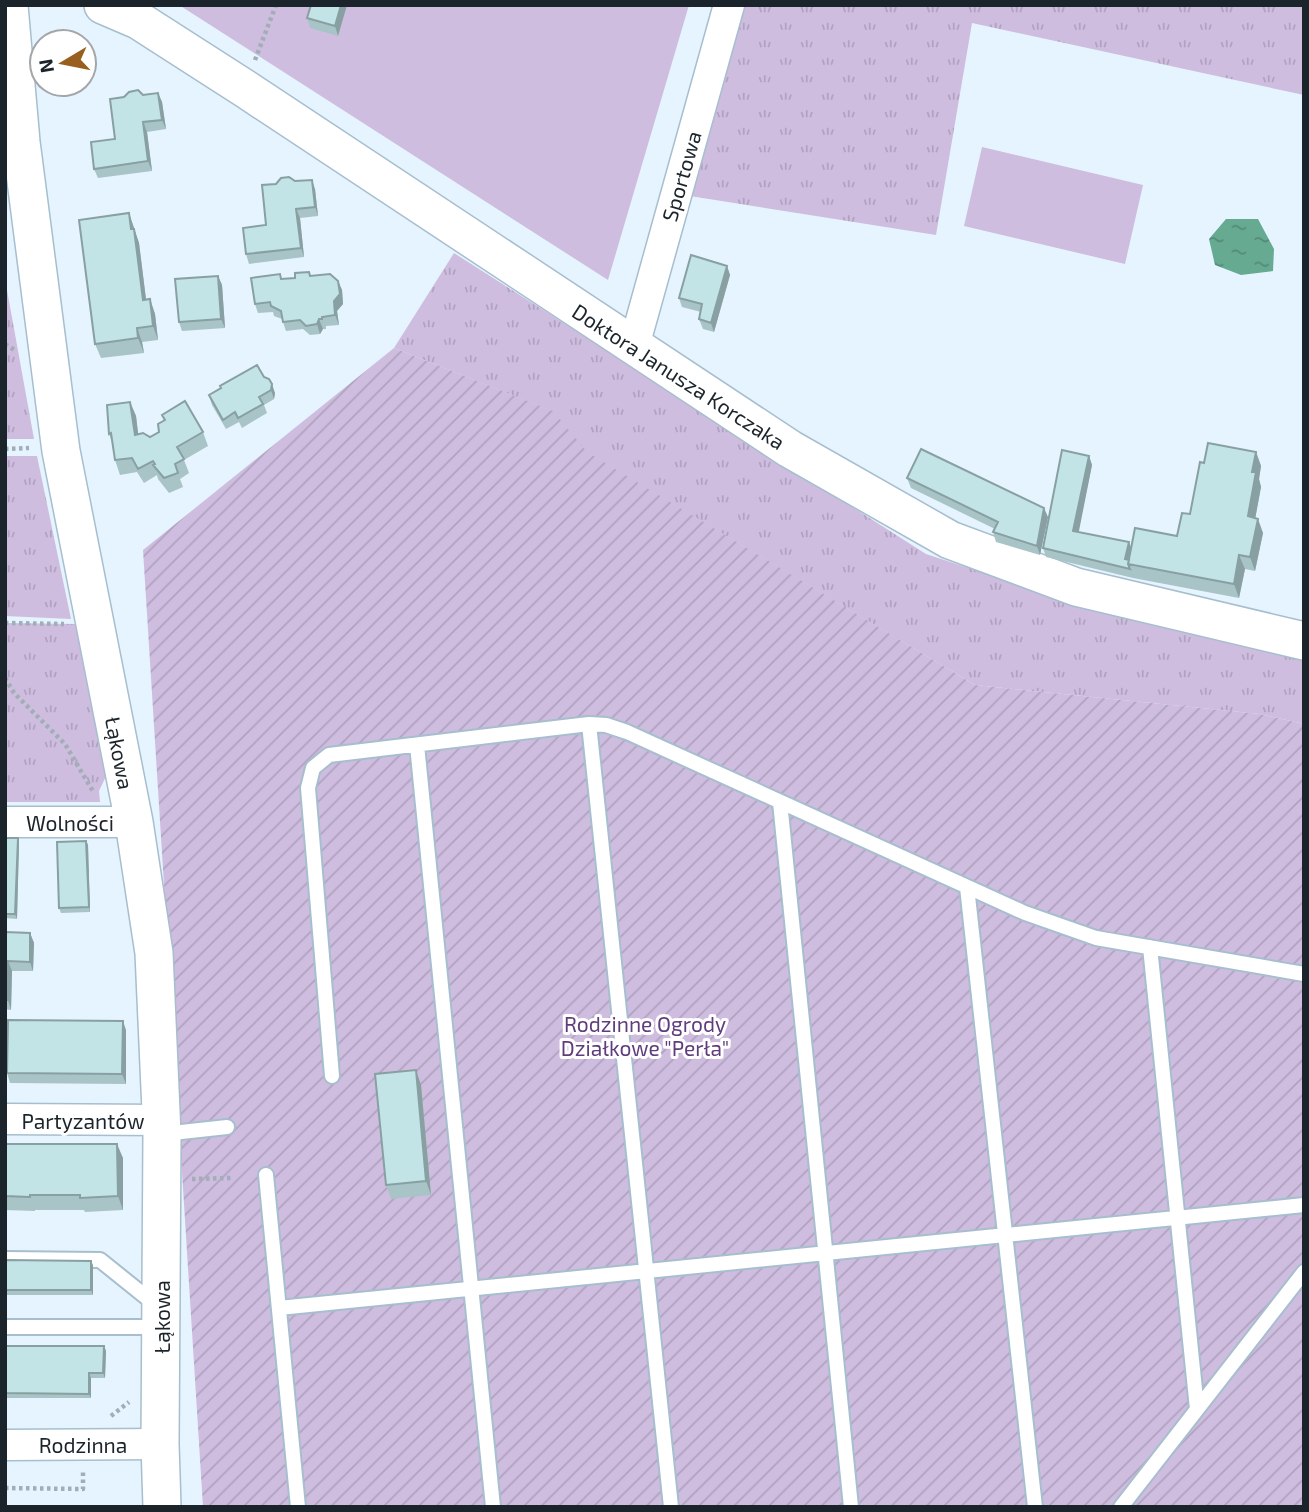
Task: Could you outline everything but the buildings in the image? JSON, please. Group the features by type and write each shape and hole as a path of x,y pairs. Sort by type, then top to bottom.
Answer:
{"street":[{"name":"Doktora Janusza Korczaka","path":"103,5 138,20 247,90 790,449 950,540 1076,587 1304,641"},
{"name":"Sportowa","path":"634,346 729,5"},
{"name":"Łąkowa","path":"9,6 21,142 61,451 118,822 154,953 161,1127 162,1507"},
{"name":"Wolności","path":"5,822 118,822"},
{"name":"Partyzantów","path":"5,1119 161,1127"},
{"name":"Rodzinna","path":"5,1445 160,1444"}],"lane":[{"path":"589,724 671,1507"},
{"path":"332,1076 308,788 313,768 329,755 589,724 606,724 626,732 1025,913 1096,938 1304,974"},
{"path":"417,745 493,1507"},
{"path":"780,802 852,1507"},
{"path":"967,887 1035,1507"},
{"path":"1150,947 1197,1409"},
{"path":"161,1127 227,1127"},
{"path":"266,1175 298,1507"},
{"path":"279,1308 1304,1205"},
{"path":"5,1259 100,1260 161,1318"},
{"path":"1121,1507 1304,1272"},
{"path":"5,1327 161,1318"}],"path":[{"path":"247,90 256,55 276,5"},
{"path":"5,449 41,448"},
{"path":"5,623 65,624"},
{"path":"5,678 14,693 65,744 100,802 118,822"},
{"path":"109,1418 130,1401 134,1392"},
{"path":"5,1488 83,1489 83,1444"}],"green space":[{"path":"179,5 689,5 608,280"},
{"path":"742,5 1304,5 1304,95 972,23 936,235 690,196"},
{"path":"982,147 1143,185 1125,264 964,226"},
{"path":"454,253 926,554 1072,602 1304,660 1304,724 1260,714 975,685 586,452 552,411 394,348"},
{"path":"5,279 34,439 5,439"},
{"name":"Rodzinne Ogrody Działkowe \"Perła\"","path":"394,348 553,411 587,452 975,685 1260,714 1304,724 1304,1507 203,1507 143,550"},
{"path":"5,456 37,456 71,619 5,616"},
{"path":"5,623 77,624 108,772 99,791 100,802 5,802"}],"water":[{"path":"1226,219 1258,219 1274,249 1273,271 1241,275 1215,265 1209,239"}]}
